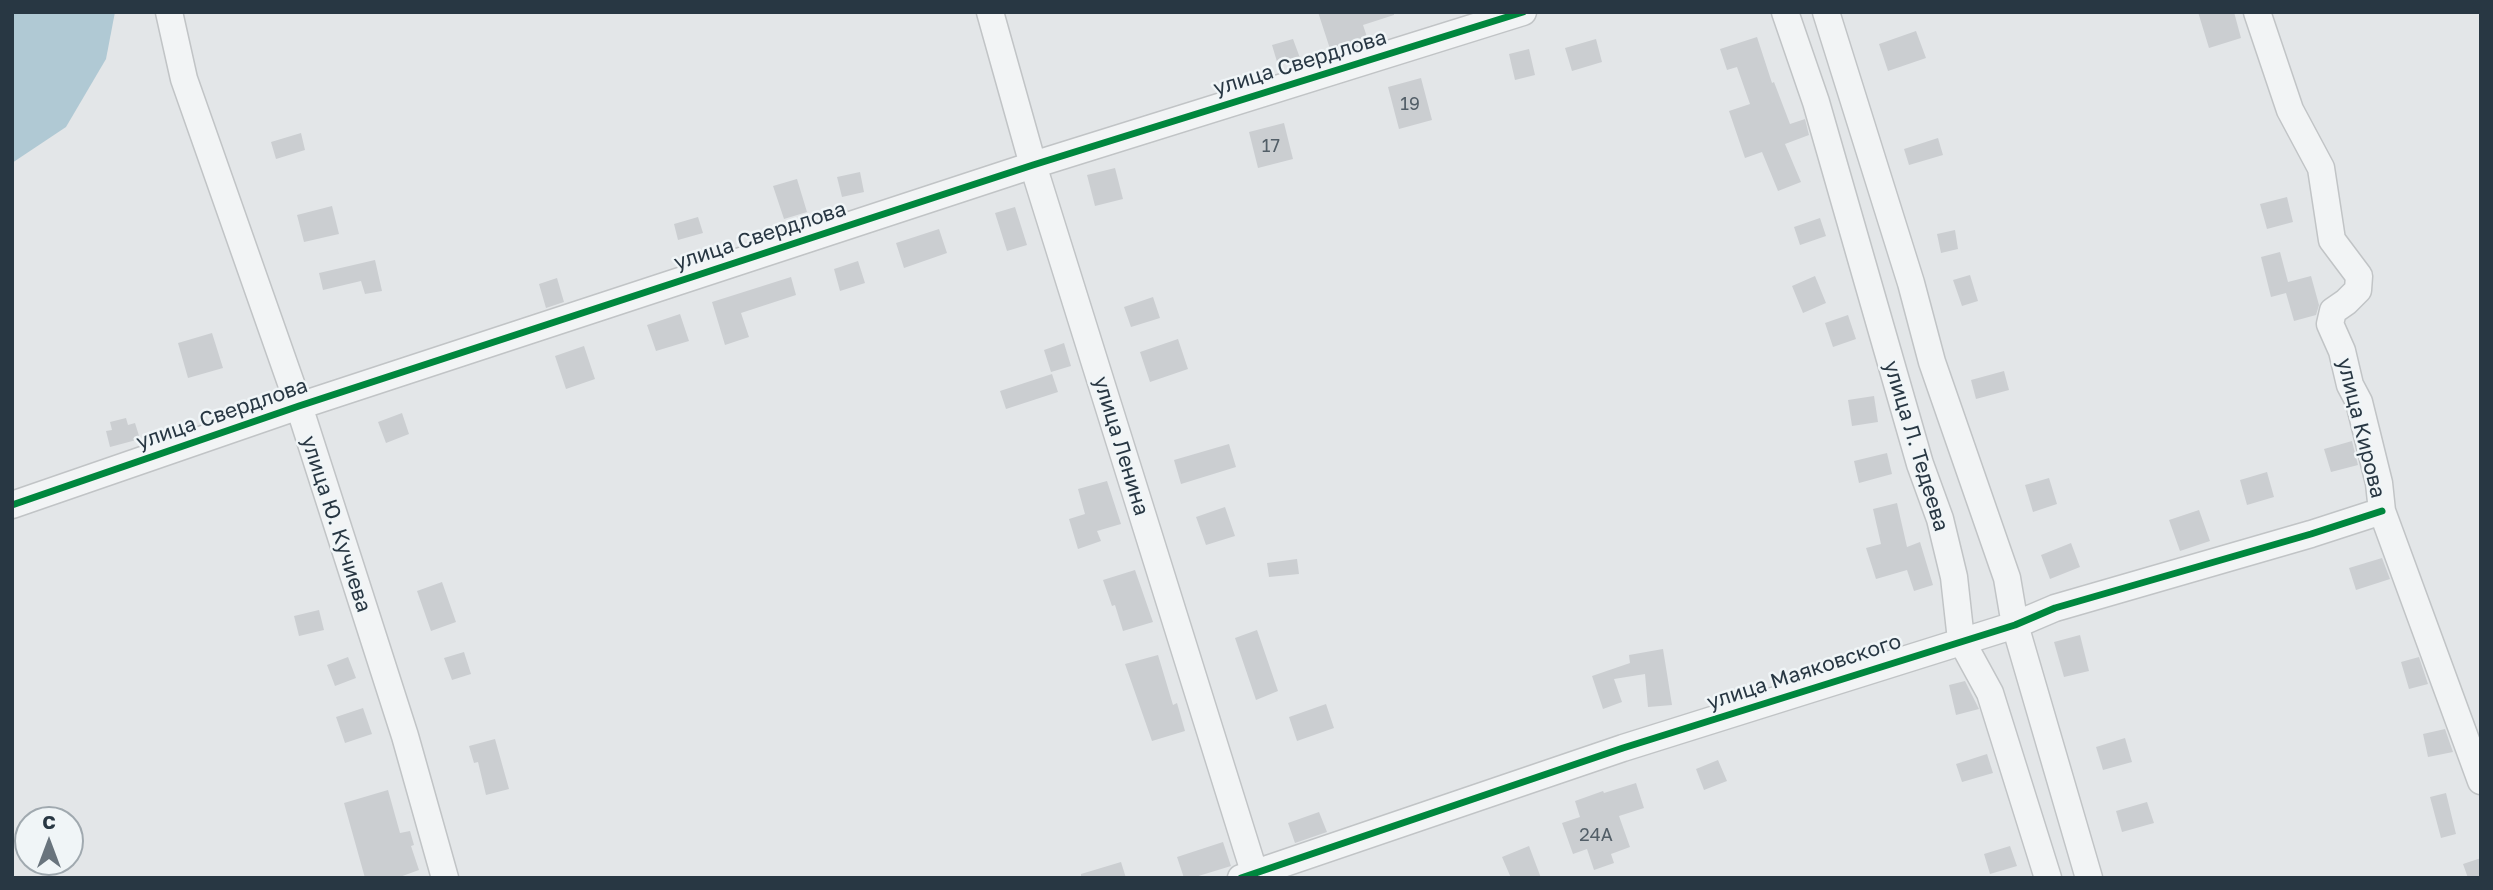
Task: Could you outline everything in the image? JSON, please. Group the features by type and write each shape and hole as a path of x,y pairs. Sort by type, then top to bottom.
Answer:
{"street":[{"name":"улица Ю. Кучиева","path":"169,12 184,79 299,406 405,736 445,878"},
{"name":"улица Ленина","path":"990,12 1033,165 1250,876"},
{"name":"улица Свердлова","path":"12,505 299,406 1033,165 1523,12"},
{"name":"улица Л. Тедеева","path":"1785,12 1816,102 1920,464 1940,519 1954,577 1961,640 1990,693 2048,878"},
{"name":"улица Л. Тедеева","path":"1826,12 1911,283 1932,362 2007,578 2015,625 2089,878"},
{"name":"улица Кирова","path":"2257,12 2290,110 2320,168 2332,240 2360,276 2358,290 2333,311 2330,324 2342,351 2350,385 2359,402 2379,483 2382,510 2481,781"},
{"name":"улица Маяковского","path":"1250,876 1623,748 2015,625 2054,608 2382,510"}],"water":[{"path":"12,12 115,12 106,59 66,127 12,163"}],"building":[{"path":"1318,12 1394,12 1394,15 1363,25 1369,43 1332,55"},
{"path":"2198,12 2234,12 2241,38 2209,48"},
{"path":"1916,31 1926,58 1888,71 1879,44"},
{"path":"1757,37 1772,83 1774,82 1790,124 1805,119 1809,135 1785,144 1801,182 1778,191 1762,152 1745,158 1729,111 1750,104 1737,67 1727,70 1720,49"},
{"path":"1293,39 1300,58 1278,65 1272,45"},
{"path":"1596,39 1602,62 1572,71 1565,48"},
{"path":"1529,49 1535,75 1515,80 1509,54"},
{"path":"1421,78 1432,120 1399,129 1388,87"},
{"path":"1284,123 1293,159 1258,168 1249,132"},
{"path":"301,133 305,150 276,159 271,142"},
{"path":"1938,138 1943,155 1909,165 1904,149"},
{"path":"1115,168 1123,199 1095,206 1087,175"},
{"path":"860,172 864,192 842,197 837,177"},
{"path":"797,179 807,212 784,219 773,186"},
{"path":"2287,197 2293,222 2267,229 2260,204"},
{"path":"332,206 339,234 304,242 297,215"},
{"path":"1015,207 1027,245 1007,251 995,213"},
{"path":"698,217 703,233 678,240 674,224"},
{"path":"1820,218 1826,236 1800,245 1794,227"},
{"path":"939,229 947,253 904,268 896,243"},
{"path":"1955,230 1958,249 1941,253 1937,234"},
{"path":"2280,252 2288,282 2311,276 2319,305 2316,315 2294,321 2286,293 2271,297 2261,257"},
{"path":"375,260 382,291 365,294 361,281 323,290 319,273"},
{"path":"858,261 865,283 840,291 834,269"},
{"path":"1970,275 1978,301 1962,306 1953,280"},
{"path":"1815,276 1826,303 1803,313 1792,286"},
{"path":"791,277 796,295 741,313 749,337 725,345 712,302"},
{"path":"557,278 564,302 546,308 539,284"},
{"path":"1153,297 1160,318 1131,327 1124,307"},
{"path":"680,314 689,341 656,351 647,325"},
{"path":"1848,315 1856,339 1833,347 1825,323"},
{"path":"212,333 223,368 188,378 178,343"},
{"path":"1178,339 1188,369 1150,382 1140,352"},
{"path":"1064,343 1071,366 1051,372 1044,350"},
{"path":"584,346 595,379 566,389 555,356"},
{"path":"2004,371 2009,390 1976,399 1971,380"},
{"path":"1052,374 1058,392 1006,409 1000,391"},
{"path":"1874,396 1878,422 1852,426 1848,400"},
{"path":"402,413 409,434 386,443 378,422"},
{"path":"126,418 128,425 135,423 140,439 110,447 106,431 112,430 110,422"},
{"path":"2352,441 2358,465 2331,472 2324,449"},
{"path":"1229,444 1236,467 1181,484 1174,460"},
{"path":"1887,453 1892,474 1859,483 1854,461"},
{"path":"2267,472 2274,497 2247,505 2240,480"},
{"path":"2049,478 2057,504 2033,512 2025,485"},
{"path":"1107,481 1121,524 1097,531 1101,541 1078,549 1069,519 1085,514 1078,489"},
{"path":"1897,503 1907,547 1920,542 1933,585 1914,591 1907,570 1876,579 1866,548 1881,544 1873,509"},
{"path":"1225,507 1235,536 1206,545 1196,517"},
{"path":"2199,510 2210,541 2180,551 2169,520"},
{"path":"2071,543 2080,567 2050,579 2041,555"},
{"path":"2382,558 2390,579 2356,590 2349,568"},
{"path":"1297,559 1299,574 1269,577 1267,563"},
{"path":"1135,570 1153,622 1123,631 1103,580"},
{"path":"442,582 456,622 431,631 417,591"},
{"path":"319,610 324,630 299,636 294,616"},
{"path":"1257,630 1278,691 1256,700 1235,638"},
{"path":"2080,635 2089,671 2064,677 2054,642"},
{"path":"1663,649 1672,705 1648,707 1645,674 1614,679 1622,702 1603,709 1592,676 1630,663 1629,655"},
{"path":"464,652 471,674 452,680 444,658"},
{"path":"1158,655 1173,705 1177,703 1185,731 1152,741 1125,664"},
{"path":"348,657 356,678 335,686 327,665"},
{"path":"2419,657 2428,684 2409,689 2401,662"},
{"path":"1965,681 1979,709 1956,715 1949,685"},
{"path":"1326,704 1334,728 1297,741 1289,717"},
{"path":"363,708 372,734 345,743 336,717"},
{"path":"2445,729 2453,752 2428,757 2423,734"},
{"path":"2125,738 2132,762 2103,770 2096,747"},
{"path":"495,739 509,789 486,795 478,762 474,763 469,746"},
{"path":"1987,754 1993,773 1962,782 1956,764"},
{"path":"1718,760 1727,781 1704,790 1696,769"},
{"path":"1636,783 1644,808 1619,816 1630,847 1611,854 1614,863 1594,870 1587,849 1573,854 1562,823 1580,817 1575,801"},
{"path":"388,790 400,833 410,831 414,845 411,846 419,870 397,878 365,878 344,803"},
{"path":"2446,793 2456,834 2441,838 2430,797"},
{"path":"2147,802 2154,823 2122,832 2116,811"},
{"path":"1319,812 1327,832 1295,843 1288,823"},
{"path":"1223,842 1231,866 1184,878 1177,857"},
{"path":"1529,846 1541,878 1511,878 1502,857"},
{"path":"2010,846 2017,866 1990,874 1984,854"},
{"path":"2481,858 2481,878 2468,878 2463,864"},
{"path":"1121,862 1126,878 1081,878 1081,874"}],"cycle path":[{"path":"12,505 299,406 1033,165 1523,12"},
{"path":"1241,878 1623,748 2015,625 2055,608 2382,511"}]}
